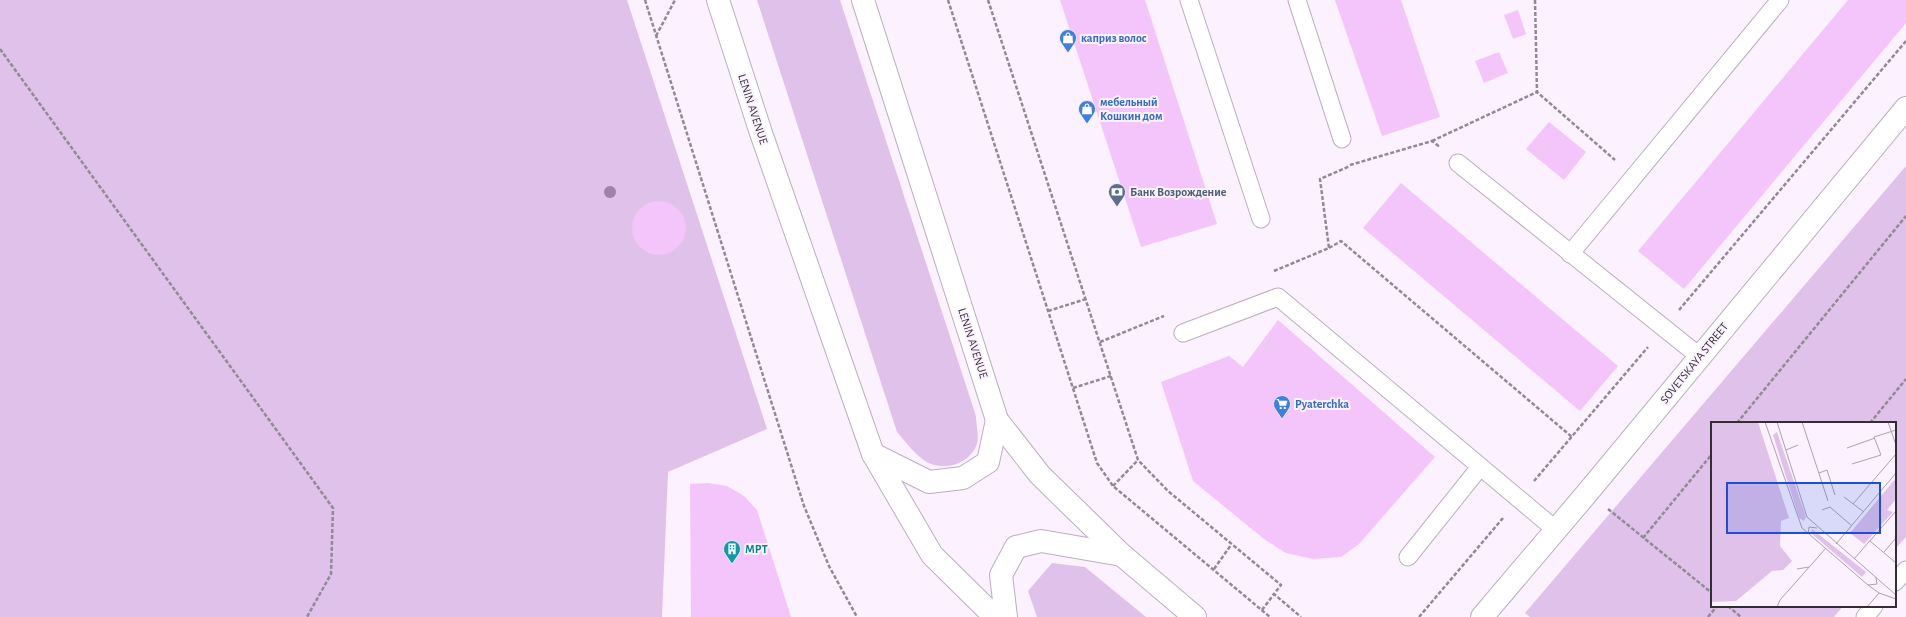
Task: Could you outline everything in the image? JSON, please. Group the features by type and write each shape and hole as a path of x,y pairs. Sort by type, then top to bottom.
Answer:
{"main road":[{"name":"LENIN AVENUE","path":"718,0 761,133 873,454 932,555 995,617"},
{"name":"LENIN AVENUE","path":"863,0 998,420 1040,476 1122,555 1195,617"},
{"name":"SOVETSKAYA STREET","path":"1482,617 1588,492 1906,108"},
{"path":"873,454 929,482 962,478 988,462 998,420"},
{"path":"1006,617 1000,575 1016,547 1041,541 1122,555"}],"lane":[{"path":"1189,0 1261,219"},
{"path":"1297,0 1342,139"},
{"path":"1570,254 1780,0"},
{"path":"1458,163 1570,254 1700,356"},
{"path":"1183,333 1278,297 1556,530"},
{"path":"1408,557 1480,467"},
{"path":"1896,581 1906,570"},
{"path":"1865,617 1873,607"}],"path":[{"path":"645,0 804,506 829,566 857,617"},
{"path":"656,36 675,0"},
{"path":"948,0 1097,463 1113,486 1270,617"},
{"path":"988,0 1138,460 1168,491 1231,545 1281,585 1262,610"},
{"path":"1535,0 1537,92 1634,176"},
{"path":"0,49 333,508 331,574 307,617"},
{"path":"1330,248 1320,179 1350,166 1432,141 1537,92"},
{"path":"1342,139 1350,166"},
{"path":"1432,141 1458,163"},
{"path":"1738,422 1906,216"},
{"path":"1270,273 1330,248 1341,241 1572,437"},
{"path":"1048,311 1086,299"},
{"path":"1100,342 1167,315"},
{"path":"1073,388 1111,376"},
{"path":"1871,422 1906,379"},
{"path":"1644,538 1711,455"},
{"path":"1113,486 1138,460"},
{"path":"1588,492 1711,592"},
{"path":"1214,569 1231,545"},
{"path":"1274,594 1301,617"},
{"path":"1708,617 1716,607"},
{"path":"1729,607 1741,617"}],"shaded area":[{"path":"0,0 627,0 767,429 668,472 662,617 0,617"},
{"path":"757,0 840,0 976,416 978,434 977,444 974,451 969,456 958,463 938,466 926,462 912,450 897,432"},
{"path":"1906,166 1906,537 1896,548 1896,422 1711,422 1711,607 1842,607 1834,617 1530,617 1525,613"},
{"path":"1052,563 1085,567 1146,617 1037,617 1028,591"}],"building":[{"path":"1060,0 1145,0 1217,224 1141,247"},
{"path":"1335,0 1401,0 1440,117 1382,136"},
{"path":"1848,0 1906,0 1906,23 1684,289 1638,251"},
{"path":"1518,10 1526,34 1513,39 1504,15"},
{"path":"1499,52 1508,73 1484,83 1475,61"},
{"path":"1549,122 1586,152 1564,180 1526,149"},
{"path":"1401,183 1618,366 1580,411 1363,228"},
{"path":"654,201 664,201 674,205 682,213 686,223 686,233 682,243 674,251 664,255 654,255 644,251 636,243 632,233 632,223 636,213 644,205"},
{"name":"Pyaterchka","path":"1278,320 1435,457 1359,544 1341,557 1313,559 1286,553 1264,539 1193,481 1161,382 1229,356 1243,367"},
{"name":"МРТ","path":"708,483 727,486 744,496 757,510 791,617 691,617 690,484"}],"place":[{"name":"каприз волос","path":"1068,53"},
{"name":"мебельный Кошкин дом","path":"1087,124"},
{"name":"Банк Возрождение","path":"1117,207"},
{"name":"Pyaterchka","path":"1282,419"},
{"name":"МРТ","path":"732,564"}]}
